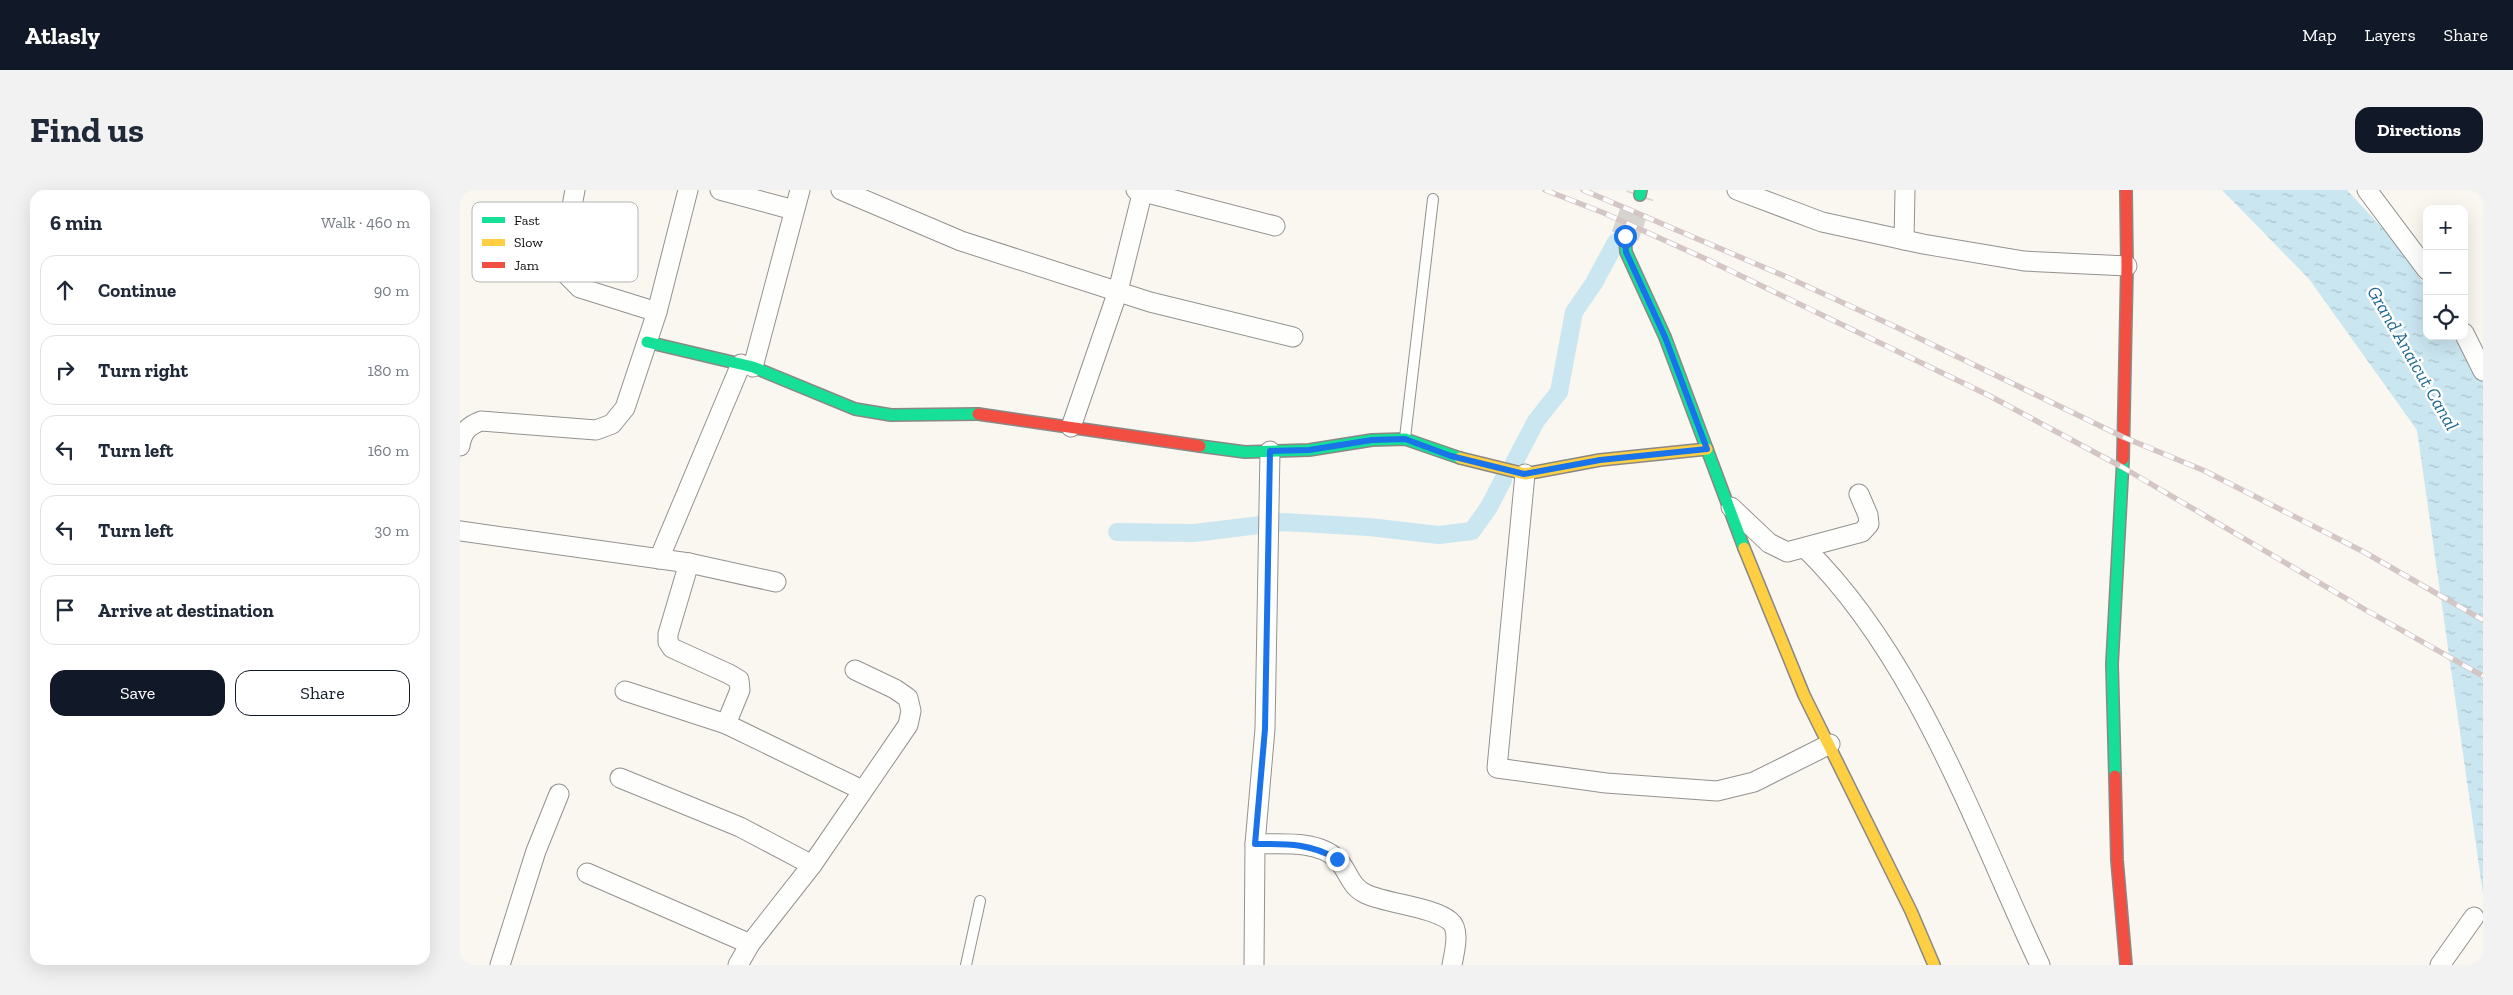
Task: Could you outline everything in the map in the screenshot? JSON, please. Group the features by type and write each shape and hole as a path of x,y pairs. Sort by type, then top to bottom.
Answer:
{"street":[{"path":"460,446 461,437 470,425 481,421 596,430 612,424 624,408 657,312 688,190"},
{"path":"720,190 794,210"},
{"path":"659,558 747,366 800,190"},
{"path":"841,190 961,240 1150,302 1293,337"},
{"path":"1737,190 1822,222 1904,240 2024,262 2127,266"},
{"path":"1904,240 1905,190"},
{"path":"2126,190 2127,266 2123,450 2112,664 2116,860 2126,965"},
{"path":"2367,190 2423,265"},
{"path":"1071,427 1118,291 1141,191 1275,226"},
{"path":"1625,236 1626,252 1665,337 1753,573 1804,695 1830,744 1911,912 1934,965"},
{"path":"574,282 580,288 657,312"},
{"path":"2468,340 2482,367"},
{"path":"647,342 747,366 855,410 891,414 987,414 1122,436 1246,452 1309,450 1372,440 1405,439 1451,456 1524,474 1600,460 1707,449"},
{"path":"1254,965 1255,844 1265,729 1270,451"},
{"path":"1524,474 1496,768 1606,783 1718,791 1754,782 1830,744"},
{"path":"1728,504 1769,543 1787,552 1862,532 1869,524 1868,515 1859,494"},
{"path":"460,531 659,558 776,582"},
{"path":"1805,548 1831,574 1901,672 1968,806 2040,965"},
{"path":"689,563 668,634 668,642 672,648 738,680 740,690 726,724"},
{"path":"738,965 750,944 812,865 908,725 911,711 908,698 896,689 855,670"},
{"path":"624,692 726,724 862,790"},
{"path":"620,778 740,828 812,865"},
{"path":"500,965 536,851 559,794"},
{"path":"1255,844 1293,844 1320,849 1337,859 1352,885 1366,894 1451,921 1456,930 1452,965"},
{"path":"587,873 750,944"},
{"path":"2440,965 2474,916"}],"lane":[{"path":"1405,439 1433,199"},
{"path":"966,965 980,900"}],"water":[{"name":"Grand Anaicut Canal","path":"2222,190 2347,190 2399,246 2423,283 2423,340 2460,340 2483,377 2483,894 2417,430 2309,279"}],"waterway":[{"path":"1514,463 1536,421 1559,392 1574,312 1594,283 1616,242"},
{"path":"1117,532 1194,533 1284,522 1369,527 1439,535 1472,531 1489,507 1503,480"}],"tunnel":[{"path":"1625,236 1640,195"}],"railway":[{"path":"1545,190 1604,213 1706,259 1988,395 2122,467 2364,609 2483,676"},
{"path":"1583,190 1789,278 1898,328 2123,437 2205,471 2364,552 2483,620"}],"traffic: fast":[{"path":"1640,195 1641,190"},
{"path":"1625,236 1626,252 1665,337 1744,548"},
{"path":"647,342 753,367 855,409 891,415 978,414"},
{"path":"1200,446 1245,452 1309,450 1372,440 1405,439 1460,458"},
{"path":"2115,776 2112,664 2123,459"}],"traffic: slow":[{"path":"1460,458 1525,474 1600,460 1707,449"},
{"path":"1744,548 1804,695 1911,911 1934,965"}],"traffic: jam":[{"path":"2123,459 2127,266 2126,190"},
{"path":"978,414 1200,446"},
{"path":"2115,776 2117,860 2126,965"}],"route":[{"path":"1337,859 1320,849 1293,844 1255,844 1265,729 1270,451 1309,450 1372,440 1405,439 1451,456 1524,474 1545,472 1600,460 1707,449 1665,337 1626,252 1625,236"}]}
